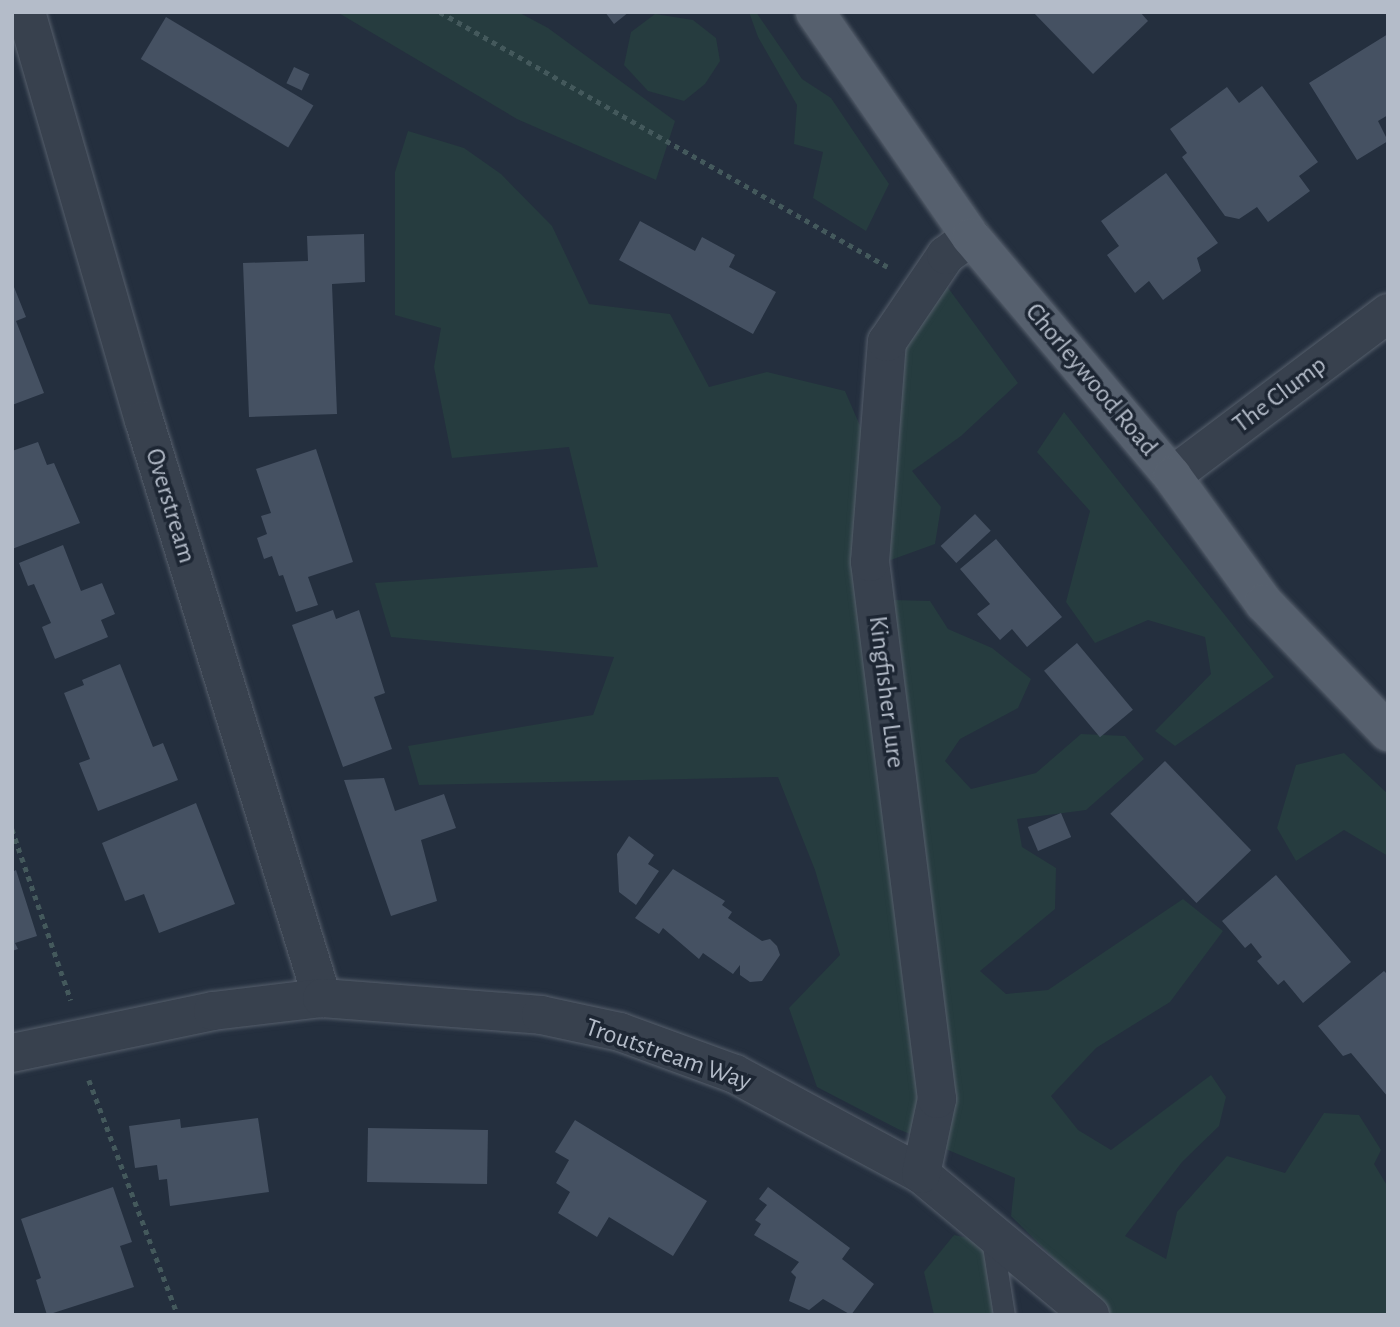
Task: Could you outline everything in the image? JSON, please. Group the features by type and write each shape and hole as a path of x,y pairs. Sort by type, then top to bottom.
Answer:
{"main road":[{"name":"Chorleywood Road","path":"815,12 971,237 1172,476 1264,603 1388,732"}],"street":[{"name":"Overstream","path":"26,12 148,432 322,998"},
{"name":"Kingfisher Lure","path":"921,1174 937,1100 870,562 887,342 922,286 946,255 971,237"},
{"name":"The Clump","path":"1172,476 1388,313"},
{"name":"Troutstream Way","path":"12,1054 82,1036 213,1011 322,998 541,1015 620,1032 735,1074 921,1174 1090,1315"}],"lane":[{"path":"991,1231 1004,1315"}],"path":[{"path":"440,12 922,286"},
{"path":"12,829 82,1036 83,1062 178,1315"}],"green space":[{"path":"337,12 518,12 548,28 675,121 656,180 517,119"},
{"path":"749,12 756,12 802,79 831,98 889,184 866,231 813,198 823,152 794,144 797,105 758,37"},
{"path":"655,14 693,20 716,38 720,61 705,84 684,101 648,91 624,65 631,32"},
{"path":"408,131 464,148 501,174 552,226 589,304 670,314 709,387 767,372 845,391 867,442 896,343 940,277 1018,383 961,436 912,471 941,507 935,544 888,561 894,600 930,601 948,629 992,648 1031,679 1018,708 960,739 945,761 971,789 1036,773 1081,734 1125,736 1144,759 1086,810 1017,819 1022,847 1056,868 1055,909 980,971 1006,994 1048,990 1183,899 1223,931 1170,1002 1096,1048 1051,1096 1078,1130 1111,1150 1211,1075 1226,1097 1219,1126 1182,1162 1125,1236 1166,1259 1177,1212 1227,1156 1285,1173 1324,1113 1359,1115 1381,1150 1374,1164 1388,1187 1388,1315 1111,1315 1011,1216 1015,1178 898,1129 817,1087 789,1008 840,955 815,870 778,777 419,785 408,746 593,715 614,657 391,637 375,583 598,567 569,447 452,458 434,367 441,328 395,315 395,172"},
{"path":"1064,412 1274,677 1175,746 1155,731 1211,674 1205,637 1148,620 1095,643 1066,602 1090,511 1037,452"},
{"path":"1344,753 1388,794 1388,856 1344,830 1296,861 1277,828 1296,765"},
{"path":"954,1235 983,1241 994,1315 934,1315 924,1272"}],"building":[{"path":"605,12 629,12 614,24"},
{"path":"1033,12 1140,12 1148,21 1093,74"},
{"path":"166,17 313,106 288,148 141,59"},
{"path":"1388,34 1388,115 1378,121 1388,141 1357,160 1309,83"},
{"path":"294,67 309,74 302,90 286,83"},
{"path":"1262,86 1318,162 1299,176 1310,191 1268,222 1257,207 1239,219 1225,216 1182,157 1187,153 1170,129 1227,87 1239,103"},
{"path":"1166,173 1218,243 1197,258 1201,271 1163,300 1149,281 1135,293 1107,255 1119,246 1101,221"},
{"path":"640,221 695,251 702,237 735,255 729,267 776,292 753,334 619,260"},
{"path":"364,234 365,282 332,284 337,414 249,417 243,263 308,261 307,236"},
{"path":"12,282 26,317 16,321 44,393 12,405"},
{"path":"38,442 47,465 54,463 80,523 12,549 12,451"},
{"path":"316,449 353,562 308,577 318,605 296,612 283,575 279,576 272,556 264,559 257,538 267,534 261,516 271,513 256,469"},
{"path":"975,514 991,531 956,563 941,546"},
{"path":"996,539 1062,617 1027,647 1012,629 1000,640 977,614 990,604 960,569"},
{"path":"63,545 81,591 102,583 115,614 101,620 108,637 55,659 42,627 51,623 34,584 28,586 19,563"},
{"path":"333,610 336,619 359,610 385,693 374,697 392,749 343,767 292,625"},
{"path":"1077,643 1133,710 1100,737 1044,671"},
{"path":"120,664 153,747 163,743 178,780 98,811 79,763 90,759 64,693 84,685 82,680"},
{"path":"1165,761 1251,850 1196,903 1110,814"},
{"path":"384,778 395,811 444,794 456,828 421,840 437,901 391,916 344,780"},
{"path":"196,803 235,904 159,933 144,894 125,901 102,843"},
{"path":"1061,813 1071,837 1038,851 1028,827"},
{"path":"629,836 654,855 648,864 659,871 636,905 619,892 617,854"},
{"path":"673,869 725,901 722,905 732,912 728,918 762,941 770,939 777,946 780,955 762,981 750,982 740,975 740,965 733,974 703,953 699,959 663,928 659,934 635,918"},
{"path":"16,870 37,936 15,943 18,949 12,951 12,872"},
{"path":"1276,875 1351,962 1303,1003 1284,980 1278,985 1257,961 1262,957 1251,943 1245,948 1222,921"},
{"path":"1384,971 1388,975 1388,1097 1351,1053 1343,1056 1318,1026"},
{"path":"258,1118 269,1192 170,1206 167,1179 159,1180 157,1165 135,1168 129,1126 180,1119 181,1128"},
{"path":"575,1120 707,1201 673,1256 609,1217 597,1237 558,1213 570,1192 556,1183 569,1160 555,1152"},
{"path":"368,1128 488,1130 487,1184 367,1182"},
{"path":"113,1187 132,1242 120,1246 134,1287 47,1315 36,1280 41,1278 21,1219"},
{"path":"768,1187 850,1248 842,1259 874,1284 851,1315 823,1299 809,1310 789,1301 796,1277 791,1272 799,1262 754,1235 761,1224 755,1220 767,1205 759,1199"}]}
